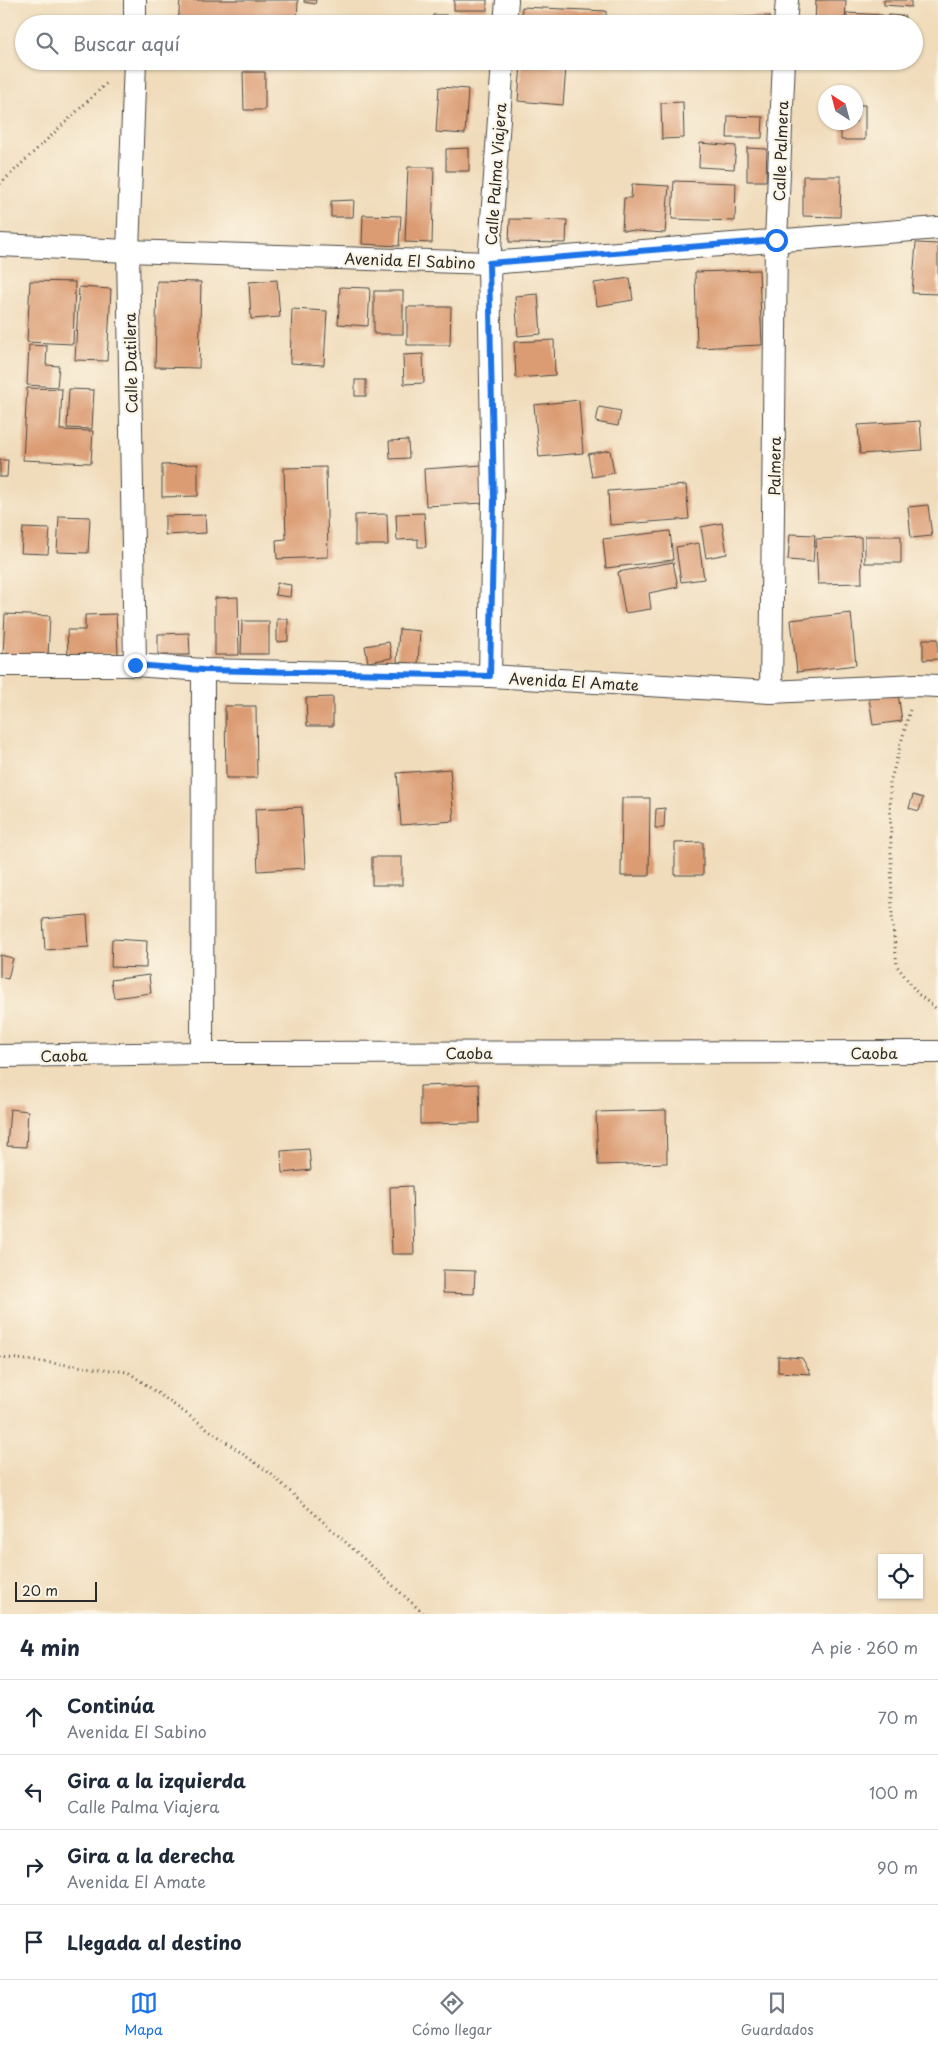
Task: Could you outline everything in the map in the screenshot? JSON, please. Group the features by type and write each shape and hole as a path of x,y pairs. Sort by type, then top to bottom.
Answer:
{"street":[{"path":"135,0 135,15"},
{"path":"506,15 507,0"},
{"path":"786,0 786,15"},
{"name":"Calle Datilera","path":"134,70 128,251 135,665"},
{"name":"Calle Palma Viajera","path":"490,676 494,502 489,263 502,70"},
{"name":"Calle Palmera","path":"776,240 784,70"},
{"name":"Avenida El Sabino","path":"0,245 489,263 938,228"},
{"name":"Palmera","path":"771,692 776,240"},
{"name":"Avenida El Amate","path":"0,665 135,665 203,670 490,676 771,692 927,685"},
{"path":"202,1053 203,670"},
{"name":"Caoba","path":"0,1056 202,1053 938,1052"}],"path":[{"path":"0,184 116,75"},
{"path":"927,685 890,783 892,916 897,966 918,994 938,1010"},
{"path":"0,1357 128,1372 271,1474 424,1614"}],"building":[{"path":"180,0 298,0 297,15 179,15"},
{"path":"304,0 316,0 315,4 304,2"},
{"path":"454,0 487,0 487,10 454,10"},
{"path":"816,0 846,0 845,15 815,15"},
{"path":"884,0 911,0 911,7 884,5"},
{"path":"522,7 606,11 606,15 522,15"},
{"path":"847,13 883,15 847,15"},
{"path":"521,70 566,70 563,105 518,101"},
{"path":"243,72 265,72 265,110 244,110"},
{"path":"439,87 468,89 465,134 436,132"},
{"path":"683,102 684,138 662,139 661,103"},
{"path":"863,105 865,105 865,140 841,140 841,130 863,130"},
{"path":"728,116 763,117 762,138 727,138"},
{"path":"700,143 736,146 734,169 699,167"},
{"path":"469,148 469,171 446,171 446,149"},
{"path":"747,148 767,149 766,181 747,181"},
{"path":"408,167 434,167 432,243 405,242"},
{"path":"803,176 841,176 840,217 803,216"},
{"path":"674,181 736,183 735,221 672,219"},
{"path":"632,184 669,186 665,233 622,230 624,198 631,198"},
{"path":"354,200 353,217 331,217 331,201"},
{"path":"363,215 401,216 399,246 362,244"},
{"path":"510,219 567,220 566,243 509,242"},
{"path":"916,243 938,244 938,294 912,293"},
{"path":"759,270 762,345 697,348 695,272"},
{"path":"630,278 633,300 597,306 594,283"},
{"path":"277,280 280,317 251,319 249,282"},
{"path":"30,281 75,282 73,344 27,342"},
{"path":"157,281 201,282 199,368 155,367"},
{"path":"79,287 111,289 107,361 75,360"},
{"path":"340,287 370,288 368,326 338,324"},
{"path":"374,291 403,291 403,334 374,334"},
{"path":"538,294 541,334 518,336 515,296"},
{"path":"407,307 451,307 450,345 407,345"},
{"path":"292,309 327,311 324,365 290,363"},
{"path":"554,340 555,375 516,378 514,342"},
{"path":"29,345 47,346 46,365 59,366 57,387 27,385"},
{"path":"423,354 424,383 404,384 403,355"},
{"path":"355,380 366,380 366,396 355,396"},
{"path":"27,388 62,389 60,430 93,431 91,463 23,460"},
{"path":"69,389 94,390 92,429 67,428"},
{"path":"579,400 583,453 539,457 534,405"},
{"path":"599,407 621,411 618,426 596,422"},
{"path":"920,421 922,450 860,454 858,425"},
{"path":"408,440 409,458 390,459 389,441"},
{"path":"610,450 614,473 592,477 588,454"},
{"path":"0,460 8,460 7,477 0,477"},
{"path":"198,464 198,496 162,497 162,465"},
{"path":"482,465 484,503 426,506 424,469"},
{"path":"326,467 328,557 277,559 276,540 286,539 284,468"},
{"path":"686,485 689,519 610,525 608,491"},
{"path":"928,505 932,536 911,538 908,507"},
{"path":"424,513 426,547 418,547 418,539 397,540 396,514"},
{"path":"387,514 388,545 355,545 355,515"},
{"path":"205,515 206,533 165,535 165,516"},
{"path":"59,516 90,517 88,553 57,552"},
{"path":"722,523 727,554 706,558 701,527"},
{"path":"23,528 50,529 48,554 21,553"},
{"path":"670,531 673,560 606,568 603,539"},
{"path":"790,534 815,535 813,562 788,560"},
{"path":"865,536 901,536 901,563 865,563"},
{"path":"861,537 862,583 818,584 816,539"},
{"path":"699,543 704,579 681,582 676,547"},
{"path":"673,562 678,587 649,593 651,609 625,613 618,572"},
{"path":"277,583 291,585 290,597 275,595"},
{"path":"238,597 239,655 215,655 215,598"},
{"path":"851,613 856,665 797,672 791,620"},
{"path":"5,614 50,616 48,656 3,655"},
{"path":"116,614 118,654 68,657 67,630 85,630 85,615"},
{"path":"277,619 288,619 288,641 277,642"},
{"path":"242,621 269,621 269,654 241,654"},
{"path":"399,629 420,631 418,664 397,662"},
{"path":"189,633 190,655 158,655 158,634"},
{"path":"923,639 938,639 938,659 923,660"},
{"path":"389,642 392,658 368,662 365,646"},
{"path":"898,693 902,721 873,725 869,698"},
{"path":"333,697 333,726 307,726 306,698"},
{"path":"225,706 256,706 257,778 226,778"},
{"path":"450,769 454,821 401,825 397,773"},
{"path":"913,795 923,798 919,811 909,808"},
{"path":"622,798 650,798 649,876 621,876"},
{"path":"302,807 305,868 258,871 255,809"},
{"path":"665,808 664,828 655,828 656,809"},
{"path":"703,842 703,875 675,875 675,843"},
{"path":"372,857 402,857 402,885 372,885"},
{"path":"87,915 89,947 45,950 43,919"},
{"path":"112,939 147,941 146,968 111,967"},
{"path":"0,955 13,958 8,979 0,977"},
{"path":"149,975 151,993 114,998 111,980"},
{"path":"479,1084 480,1123 420,1124 420,1086"},
{"path":"10,1109 28,1111 26,1147 7,1146"},
{"path":"666,1110 667,1163 598,1165 596,1112"},
{"path":"309,1149 311,1170 282,1173 281,1151"},
{"path":"412,1186 414,1254 392,1254 390,1187"},
{"path":"443,1270 475,1271 474,1294 443,1293"},
{"path":"778,1356 802,1358 811,1374 778,1372"}],"route":[{"path":"135,665 203,670 490,676 494,502 489,263 776,240"}]}
